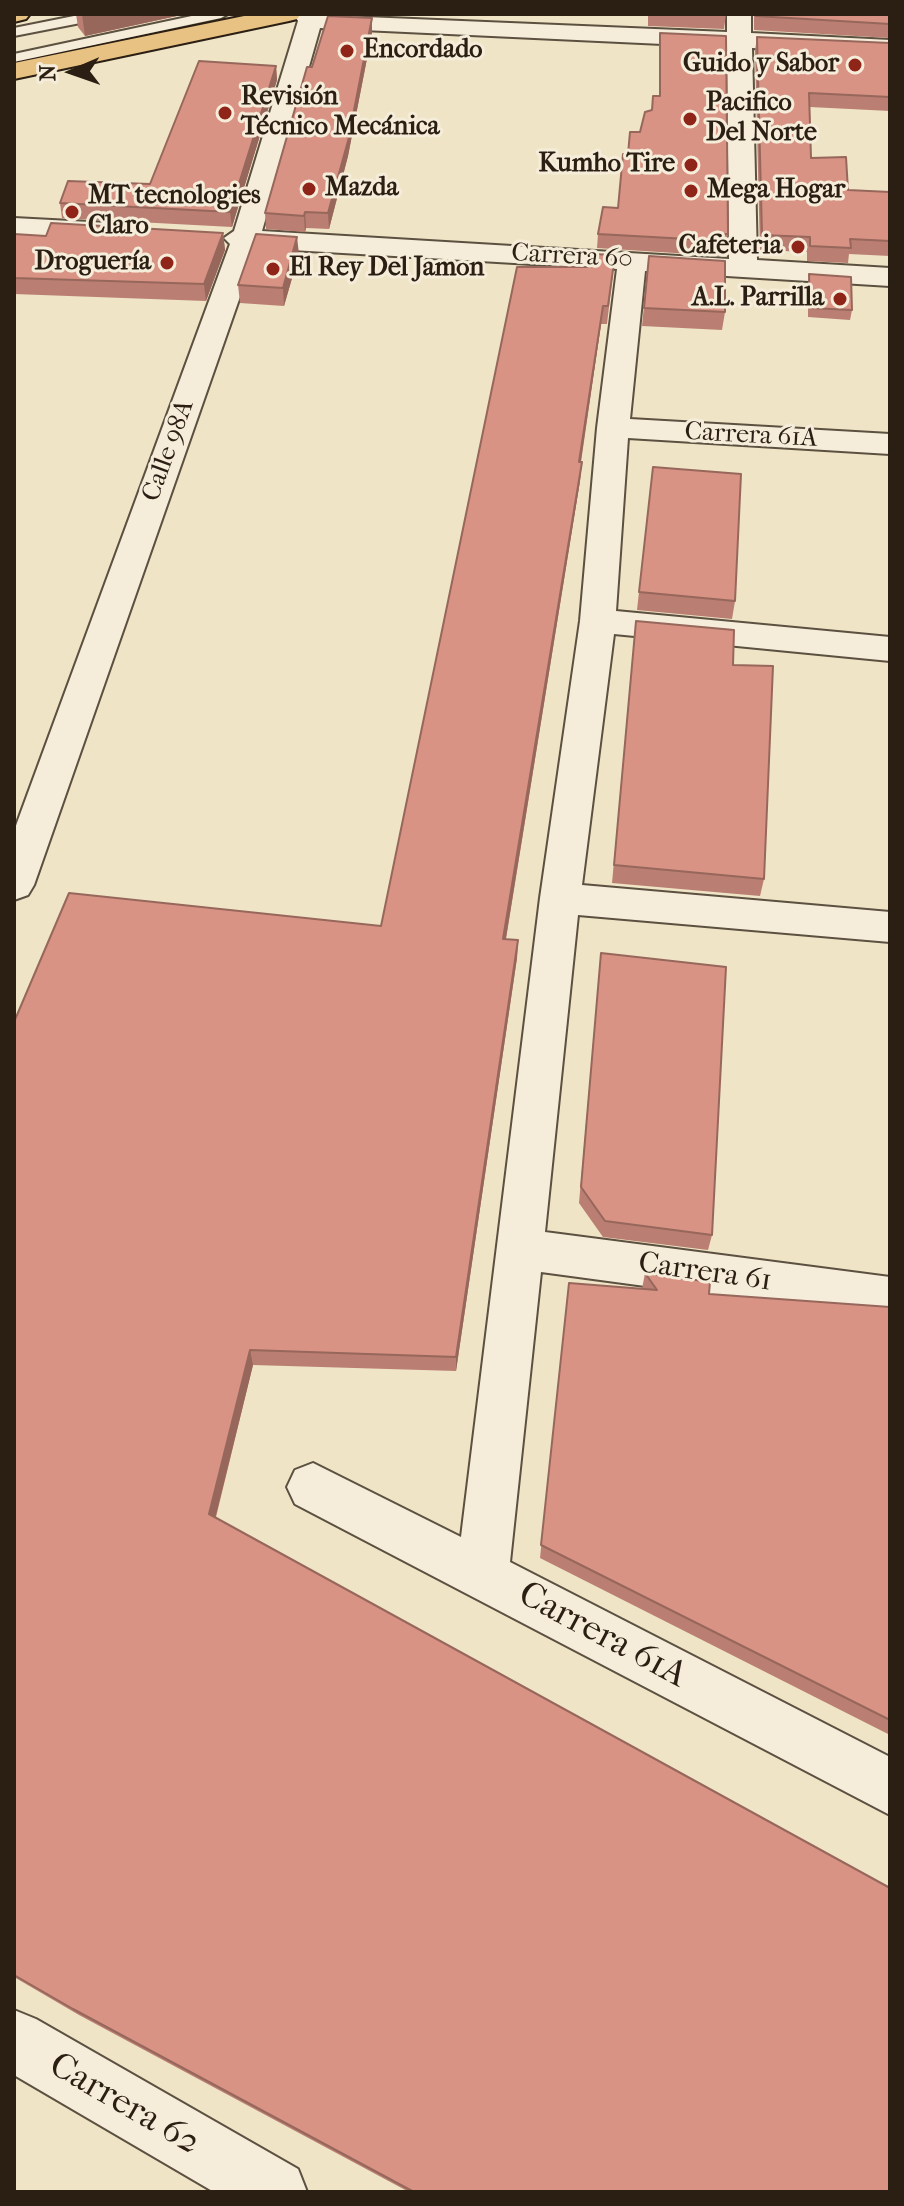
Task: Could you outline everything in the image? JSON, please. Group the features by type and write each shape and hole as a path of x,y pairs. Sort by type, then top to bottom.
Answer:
{"main road":[{"path":"14,71 301,16"}],"street":[{"path":"301,16 739,27 890,47"},
{"name":"Calle 98A","path":"14,885 301,16"},
{"path":"739,27 743,267"},
{"path":"14,226 137,233"},
{"name":"Carrera 60","path":"230,237 890,277"},
{"path":"483,1573 560,898 598,621 613,428 632,261"},
{"name":"Carrera 61A","path":"613,428 890,444"},
{"path":"598,621 890,649"},
{"path":"560,898 890,927"},
{"name":"Carrera 61","path":"520,1249 890,1298"},
{"name":"Carrera 61A","path":"313,1487 890,1787"},
{"name":"Carrera 62","path":"14,2041 275,2192"}],"lane":[{"path":"14,32 106,14"},
{"path":"14,58 221,14"}],"building":[{"path":"890,14 890,24 756,16"},
{"path":"328,16 372,18 348,141 328,213 305,212 304,216 265,213 307,67 312,67"},
{"path":"660,33 726,36 728,234 724,234 724,241 598,234 603,207 618,208 623,154 628,154 630,132 640,132 645,112 652,110 653,96 660,96"},
{"path":"757,37 890,43 890,97 809,93 811,158 846,157 848,190 890,192 890,241 850,239 851,248 810,246 810,237 762,235"},
{"path":"199,61 276,66 230,212 60,203 68,181 150,184"},
{"path":"51,223 223,233 204,284 14,278 14,234 46,236"},
{"path":"256,234 297,237 283,288 238,285"},
{"path":"593,254 615,255 608,306 603,306 579,462 582,462 503,939 518,940 456,1357 250,1350 209,1514 890,1888 890,2192 414,2192 14,1975 14,1022 69,893 381,926 517,267 591,267"},
{"path":"649,256 725,261 725,312 644,308"},
{"path":"809,274 851,277 852,310 810,308"},
{"path":"653,467 741,474 735,601 639,592"},
{"path":"636,621 734,630 733,665 773,666 764,879 614,865"},
{"path":"601,953 726,967 712,1235 605,1221 581,1187"},
{"path":"645,1273 710,1282 709,1294 890,1307 890,1720 541,1545 569,1283 657,1290"}],"place":[{"name":"Encordado","path":"347,51"},
{"name":"Guido y Sabor","path":"855,65"},
{"name":"Revisión Técnico Mecánica","path":"225,113"},
{"name":"Pacifico Del Norte","path":"690,119"},
{"name":"Kumho Tire","path":"691,165"},
{"name":"Mazda","path":"309,189"},
{"name":"Mega Hogar","path":"691,191"},
{"name":"MT tecnologies Claro","path":"72,212"},
{"name":"Cafeteria","path":"798,247"},
{"name":"Droguería","path":"167,263"},
{"name":"El Rey Del Jamon","path":"273,269"},
{"name":"A.L. Parrilla","path":"840,299"}]}
